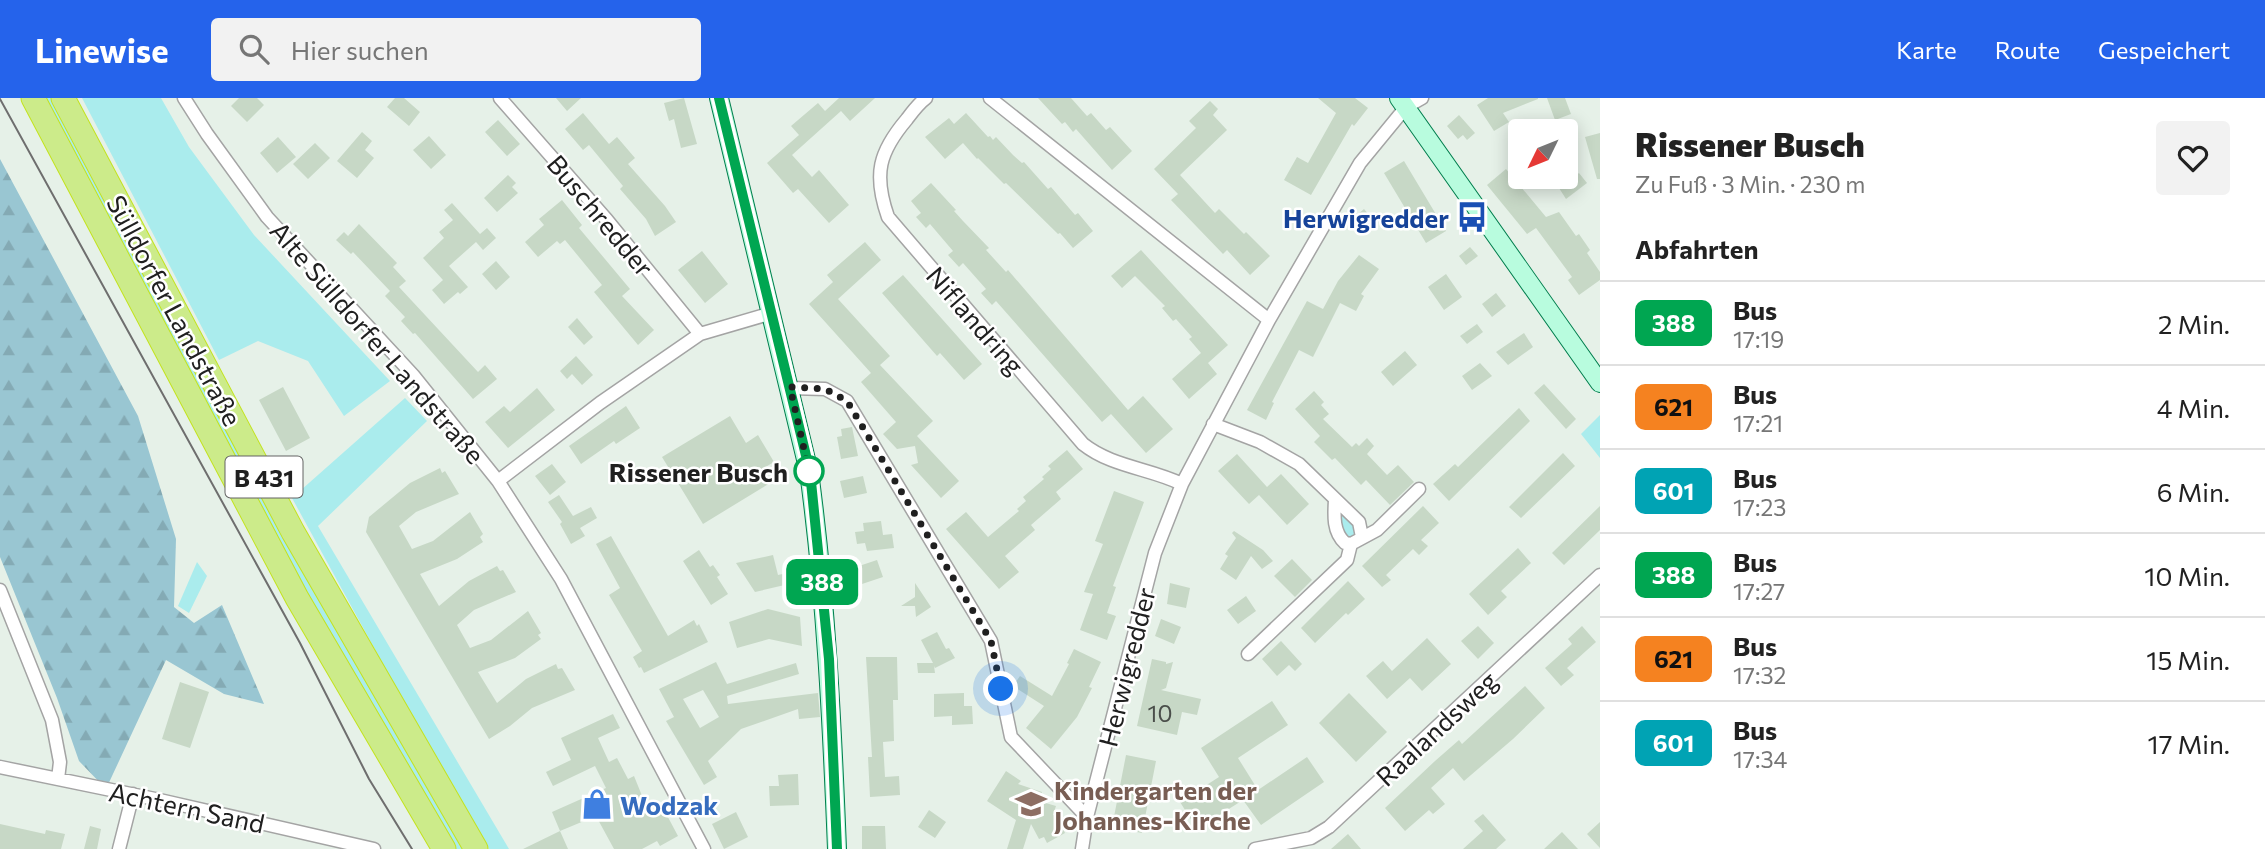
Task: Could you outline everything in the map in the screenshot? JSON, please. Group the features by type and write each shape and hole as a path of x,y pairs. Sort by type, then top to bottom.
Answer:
{"highway":[{"name":"Sülldorfer Landstraße","path":"33,98 297,598 444,849"},
{"name":"Sülldorfer Landstraße","path":"63,98 293,532 476,849"}],"street":[{"name":"Alte Sülldorfer Landstraße","path":"184,98 267,217 413,376 498,481 561,579 704,849"},
{"name":"Buschredder","path":"500,98 607,220 700,334"},
{"path":"719,98 810,472 829,659 837,849"},
{"name":"Niflandring","path":"926,98 896,130 883,154 881,198 888,216 1083,444 1110,461 1162,474 1182,484"},
{"path":"990,98 1269,320"},
{"path":"1409,101 1600,383"},
{"name":"Herwigredder","path":"1082,849 1087,817 1155,552 1182,484 1269,320 1360,163 1409,101"},
{"path":"498,481 600,403 700,334 772,313"},
{"path":"790,387 825,389 847,401 991,641 1011,737 1087,817"},
{"path":"1213,424 1261,442 1300,464 1359,522 1357,540 1347,559 1248,654"},
{"path":"1335,500 1336,531 1345,543 1377,530 1419,489"},
{"name":"Raalandsweg","path":"1255,849 1314,843 1600,575"},
{"path":"0,590 52,720 60,762 58,779"},
{"name":"Achtern Sand","path":"0,767 133,794 374,849"},
{"path":"120,849 133,794"}],"shaded area":[{"path":"44,98 52,98 293,556 466,849 456,849 326,628"},
{"path":"82,98 161,98 189,147 254,235 390,381 344,416 308,361 258,341 219,360"},
{"path":"405,398 427,421 318,526 509,849 489,849 407,708 292,498"},
{"path":"1600,415 1600,458 1581,434"},
{"path":"1340,514 1355,528 1353,538 1346,538"},
{"path":"197,562 207,576 189,613 178,606"}],"green space":[{"path":"0,159 138,416 176,539 174,607 194,623 222,605 264,704 224,694 166,660 106,789 79,761 57,698 0,557"}],"building":[{"path":"239,98 257,98 264,105 247,122 231,106"},
{"path":"395,98 404,98 420,112 409,126 387,107"},
{"path":"556,98 581,98 567,111"},
{"path":"684,98 697,144 681,148 674,119 669,121 664,103"},
{"path":"839,98 875,98 850,121 841,111 792,155 812,177 819,170 849,205 829,223 798,189 793,193 767,163 799,135 791,126 818,103 825,111"},
{"path":"1038,98 1071,98 1087,116 1091,113 1106,130 1110,127 1132,151 1112,170 1076,129 1073,132 1065,122 1062,124"},
{"path":"1318,98 1355,98 1368,108 1354,126 1352,124 1311,195 1284,180 1297,157 1308,163 1336,113"},
{"path":"1488,98 1538,98 1503,113 1508,123 1494,131 1477,105"},
{"path":"1547,98 1565,98 1571,114 1555,119"},
{"path":"1210,101 1218,109 1213,115 1227,130 1180,175 1215,213 1219,209 1270,256 1250,275 1227,250 1223,254 1171,200 1178,194 1154,169 1196,128 1189,121"},
{"path":"583,113 609,144 617,137 635,158 628,164 676,222 655,236 646,219 620,189 623,186 589,145 583,150 565,129"},
{"path":"966,113 988,137 993,140 996,137 1013,155 1024,162 1048,189 1051,187 1093,231 1073,248 963,143 945,159 925,137 949,118 954,124"},
{"path":"1459,115 1475,133 1467,140 1463,135 1458,139 1447,126"},
{"path":"498,120 520,144 507,156 485,132"},
{"path":"362,132 372,141 365,150 374,158 357,178 337,161"},
{"path":"1600,133 1600,179 1597,179 1585,137"},
{"path":"429,136 446,155 431,169 413,150"},
{"path":"278,137 296,157 277,173 260,153"},
{"path":"315,143 330,158 308,179 293,164"},
{"path":"1404,161 1446,231 1426,243 1384,173"},
{"path":"1506,169 1508,189 1523,189 1546,217 1559,212 1590,250 1587,253 1600,272 1600,280 1579,295 1568,280 1572,277 1536,228 1527,234 1487,185"},
{"path":"1578,174 1587,183 1566,199 1560,189 1578,189"},
{"path":"508,175 516,183 512,187 518,193 497,212 484,198"},
{"path":"931,183 989,248 986,250 1006,272 1008,270 1128,410 1143,396 1173,429 1146,453 1111,414 1102,422 996,301 992,305 981,293 986,289 963,263 959,267 948,255 953,251 930,224 926,228 916,217 921,213 911,201"},
{"path":"562,200 582,225 579,228 630,289 622,296 654,330 638,345 594,292 602,285 565,240 560,244 557,241 538,257 525,242 544,225 539,219"},
{"path":"452,203 480,234 487,228 496,238 483,250 476,242 449,266 468,287 444,304 432,290 443,280 423,258 444,238 439,232 453,220 444,210"},
{"path":"1364,209 1375,222 1363,233 1351,220"},
{"path":"359,224 397,263 393,267 406,281 399,287 478,372 485,365 497,379 473,399 415,333 401,321 405,317 385,296 390,291 353,252 351,254 336,240 344,232 348,236"},
{"path":"865,242 881,260 838,299 890,356 880,365 933,421 917,436 959,481 941,498 911,465 918,463 915,446 897,449 883,434 896,422 861,382 871,373 809,304 833,282 827,275"},
{"path":"1470,247 1478,256 1466,265 1459,256"},
{"path":"1141,250 1228,345 1208,363 1217,374 1189,399 1172,379 1201,353 1189,339 1192,337 1176,319 1173,321 1162,308 1165,306 1135,276 1122,288 1111,276"},
{"path":"702,251 728,284 705,303 678,270"},
{"path":"1359,255 1379,269 1361,294 1364,296 1356,311 1340,303 1313,357 1299,350 1272,402 1274,403 1266,420 1247,410 1307,301 1323,309 1338,281"},
{"path":"496,261 510,277 496,290 482,274"},
{"path":"1446,274 1462,297 1444,310 1428,287"},
{"path":"903,275 982,364 964,380 940,353 937,356 882,293"},
{"path":"1496,293 1506,306 1492,317 1482,304"},
{"path":"577,318 593,337 584,345 568,327"},
{"path":"1477,324 1483,332 1467,344 1460,336"},
{"path":"1524,333 1533,347 1508,365 1496,352"},
{"path":"1405,351 1417,365 1393,386 1381,372"},
{"path":"576,356 593,375 582,385 572,374 567,379 560,371"},
{"path":"1480,363 1492,376 1472,390 1462,376"},
{"path":"1544,384 1576,419 1566,429 1534,393"},
{"path":"283,387 310,438 286,451 259,400"},
{"path":"537,388 555,410 508,448 485,422 504,406 510,412"},
{"path":"1314,391 1324,402 1321,405 1329,414 1323,419 1352,447 1356,443 1359,446 1367,438 1374,446 1367,454 1387,475 1398,465 1414,482 1390,505 1366,480 1361,485 1335,458 1332,460 1314,442 1320,436 1295,409"},
{"path":"626,406 640,428 616,444 614,441 581,464 569,446"},
{"path":"1519,408 1530,421 1449,501 1433,484 1455,464 1458,467"},
{"path":"730,416 746,443 758,435 774,462 762,469 770,483 703,524 662,457"},
{"path":"852,427 858,456 841,459 837,437 842,436 841,429"},
{"path":"1067,450 1083,469 1056,492 1061,499 1031,525 1035,530 1005,556 1019,572 999,589 946,529 966,512 988,537 1019,511 1017,509 1026,501 1023,497 1044,479 1042,477 1051,469 1048,466"},
{"path":"1563,453 1575,466 1521,518 1509,507"},
{"path":"1237,454 1267,487 1281,474 1309,504 1287,525 1259,495 1249,504 1218,471"},
{"path":"552,464 566,482 550,495 535,476"},
{"path":"440,468 442,473 445,471 459,494 416,512 399,526 412,549 433,541 470,512 483,534 480,537 483,542 457,559 420,574 439,606 469,581 497,566 500,571 503,570 516,592 474,610 457,625 470,648 491,640 528,611 541,633 538,635 541,639 515,658 478,672 497,703 526,679 556,664 558,669 562,668 575,690 532,708 489,739 366,532 369,517 410,483"},
{"path":"863,476 867,493 844,498 840,481"},
{"path":"1114,491 1144,502 1113,586 1116,587 1107,613 1116,616 1107,640 1080,630 1093,594 1084,592 1103,544 1095,541"},
{"path":"559,495 573,516 591,507 597,518 580,528 585,536 571,544 560,524 562,522 548,502"},
{"path":"1423,506 1439,523 1421,540 1428,546 1419,555 1413,549 1386,575 1391,580 1382,587 1362,566"},
{"path":"1600,506 1600,530 1564,565 1552,553"},
{"path":"881,521 883,535 892,534 894,548 867,551 865,543 857,544 855,532 864,531 863,523"},
{"path":"1234,531 1263,550 1273,561 1262,569 1251,556 1236,580 1220,569 1228,556 1225,554 1236,538 1232,533"},
{"path":"611,536 668,636 694,620 708,642 644,673 641,667 639,668 633,657 642,651 609,595 620,588 596,544"},
{"path":"1518,548 1531,563 1501,591 1507,597 1488,615 1469,594"},
{"path":"699,550 710,567 713,565 720,575 717,577 728,594 711,605 683,561"},
{"path":"773,555 778,575 787,573 789,584 755,592 736,563"},
{"path":"1292,559 1312,580 1295,597 1274,576"},
{"path":"877,560 883,577 859,585 853,568"},
{"path":"1348,581 1365,599 1315,643 1301,628"},
{"path":"915,583 931,607 916,617 915,606 901,606 915,597"},
{"path":"1170,583 1190,588 1186,608 1167,604"},
{"path":"1246,596 1256,611 1238,624 1227,610"},
{"path":"768,609 800,617 802,646 769,639 737,648 729,622"},
{"path":"1161,619 1181,627 1174,644 1155,636"},
{"path":"1478,626 1494,643 1478,659 1461,641"},
{"path":"1582,626 1596,642 1567,668 1574,675 1561,686 1545,668 1572,644 1568,639"},
{"path":"937,632 946,649 949,648 955,658 935,668 934,666 935,673 918,673 917,663 933,663 921,640"},
{"path":"1427,638 1451,664 1422,691 1410,678 1387,699 1366,676 1383,661 1392,671"},
{"path":"1281,641 1302,664 1295,671 1289,665 1277,676 1262,659"},
{"path":"1074,649 1101,662 1089,687 1092,688 1077,717 1051,749 1026,728 1044,706 1013,686 1020,676 1052,696"},
{"path":"866,657 897,657 898,700 893,700 894,741 883,742 885,777 899,776 900,795 870,797 868,757 872,757"},
{"path":"1152,659 1166,664 1173,662 1166,688 1161,690 1201,699 1197,715 1182,712 1177,735 1137,726"},
{"path":"716,662 727,684 796,663 799,674 727,696 728,704 818,693 820,717 799,719 798,709 741,729 708,761 717,777 704,785 666,721 674,717 659,689","holes":["703,690 719,717 700,728 683,699"]},
{"path":"180,682 209,692 190,748 162,739"},
{"path":"1525,686 1545,708 1464,781 1453,768 1431,788 1445,804 1433,814 1429,810 1405,831 1385,808 1459,740 1462,744"},
{"path":"964,693 964,706 972,706 973,724 952,725 952,716 934,717 934,694"},
{"path":"1349,693 1387,732 1356,762 1319,723"},
{"path":"1272,701 1288,725 1238,758 1258,790 1307,757 1324,782 1261,825 1243,800 1197,829 1180,802 1219,777 1201,748"},
{"path":"613,714 620,728 598,738 609,762 617,758 628,779 634,776 649,813 662,806 678,836 660,846 657,841 642,849 614,849 596,816 560,831 552,812 606,788 595,766 553,786 546,772 571,760 561,738"},
{"path":"1126,755 1156,761 1142,833 1112,827"},
{"path":"1006,771 1021,781 1018,784 1042,792 1039,801 1056,806 1053,815 1066,819 1063,829 1065,833 1047,843 1044,837 1039,839 1031,824 1023,849 1007,849 1016,820 987,801"},
{"path":"798,774 799,805 770,806 769,786 779,786 778,775"},
{"path":"929,810 946,822 935,838 918,827"},
{"path":"736,812 748,837 724,849 712,824"},
{"path":"1483,814 1506,840 1496,849 1463,849 1483,831 1474,821"},
{"path":"1600,822 1600,848 1587,834"},
{"path":"0,824 45,834 46,830 65,834 61,849 0,849"},
{"path":"90,826 101,829 97,849 84,849"},
{"path":"862,826 885,826 886,849 862,849"},
{"path":"560,831 568,849 523,849"},
{"path":"1562,832 1578,849 1544,849"},
{"path":"1348,834 1361,849 1331,849"}],"tram line":[{"path":"0,99 300,643 369,779 412,849"}],"bus line":[{"name":"388","path":"719,98 810,472 829,659 837,849"}],"place":[{"name":"Herwigredder","path":"1472,217"},
{"name":"Rissener Busch","path":"809,471"},
{"name":"Wodzak","path":"597,804"},
{"name":"Kindergarten der Johannes-Kirche","path":"1031,804"}],"route":[{"path":"809,471 790,387 825,389 847,401 991,641 1001,689"}]}
